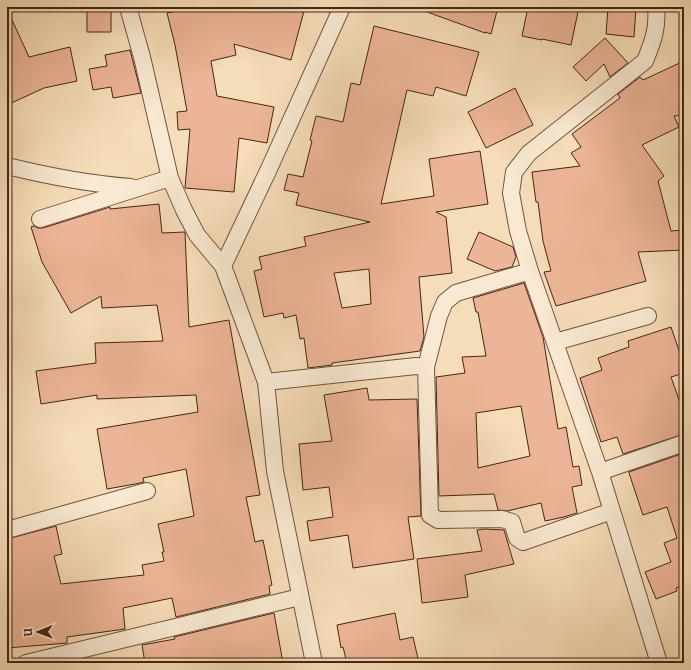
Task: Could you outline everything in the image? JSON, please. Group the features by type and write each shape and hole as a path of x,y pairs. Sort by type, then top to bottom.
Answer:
{"street":[{"path":"128,7 142,57 170,178 184,210 198,235 223,266 266,382 275,471 314,663"},
{"path":"223,266 268,171 342,7"},
{"path":"656,7 658,20 654,38 645,61 529,153 514,172 512,193 518,231 530,270 600,472 659,663"},
{"path":"7,166 45,176 107,185 140,187"},
{"path":"40,219 170,178"},
{"path":"530,270 456,293 445,302 439,316 426,367 430,515 438,520 502,519 512,522 517,538 523,542 612,512"},
{"path":"554,342 648,316"},
{"path":"266,382 416,366 426,367"},
{"path":"600,472 684,443"},
{"path":"7,530 147,491"},
{"path":"26,663 300,597"}],"building":[{"path":"87,7 111,7 111,32 87,32"},
{"path":"196,7 305,7 291,60 234,44 236,55 211,61 217,96 274,107 267,143 239,138 234,192 185,188 190,129 178,130 177,112 187,111 175,45 167,13"},
{"path":"419,7 498,7 491,34 419,9"},
{"path":"528,7 579,7 571,45 522,36"},
{"path":"608,7 636,7 634,37 606,34"},
{"path":"7,9 29,57 70,47 77,81 44,88 7,105"},
{"path":"374,26 479,52 466,96 436,87 433,96 407,90 381,204 434,196 429,159 480,151 488,204 436,212 446,217 452,273 419,277 424,337 420,351 332,363 332,365 308,368 304,338 300,339 296,315 284,318 283,313 264,317 254,271 262,269 259,257 306,246 304,237 370,222 296,205 299,193 284,190 288,174 303,177 312,141 310,140 316,116 343,122 351,83 360,85","holes":["369,269 371,304 342,308 334,273"]},
{"path":"605,38 628,63 610,77 604,64 586,81 573,67"},
{"path":"130,50 141,93 113,98 111,87 93,90 89,69 107,66 105,55"},
{"path":"684,61 684,115 674,116 679,127 642,145 664,176 658,181 671,231 684,230 684,250 638,252 646,281 556,306 544,272 551,271 543,241 538,202 536,202 532,172 580,166 571,153 581,147 572,134 620,98 618,94 640,77 643,80"},
{"path":"515,88 533,125 486,148 468,112"},
{"path":"159,204 162,233 185,232 189,327 229,320 260,495 246,497 255,542 263,540 272,585 269,586 270,594 176,617 172,598 123,608 125,629 67,637 67,643 7,648 7,539 56,526 62,554 54,556 61,584 144,575 142,565 164,561 162,552 164,552 158,524 194,516 186,469 143,478 144,482 107,489 97,429 198,412 196,395 97,399 97,395 41,404 36,371 96,363 95,343 163,341 157,305 102,308 101,296 71,313 42,262 31,227 34,226 43,228 110,207 110,209"},
{"path":"479,232 513,247 516,257 512,267 495,271 467,259"},
{"path":"524,283 543,337 558,429 566,427 573,467 579,466 582,485 572,487 577,513 545,521 541,503 507,511 498,510 494,494 439,496 436,377 465,373 462,357 486,356 478,312 476,312 473,298","holes":["521,406 530,456 478,468 476,413"]},
{"path":"671,327 684,365 684,373 671,377 684,414 684,434 623,454 617,437 601,442 580,378 602,370 598,358 629,347 628,341"},
{"path":"367,388 369,400 417,399 421,516 408,517 414,559 353,568 348,535 310,541 307,521 333,517 329,487 303,490 299,444 332,441 324,395"},
{"path":"684,453 684,592 681,593 679,587 676,588 677,591 656,599 645,572 671,562 664,543 677,538 667,507 643,515 629,472"},
{"path":"477,530 504,530 514,564 465,575 468,597 422,603 417,559 482,551"},
{"path":"274,613 283,663 145,663 142,645 175,639 174,637"},
{"path":"395,613 400,640 413,637 419,663 347,663 343,647 341,648 337,625"}]}
